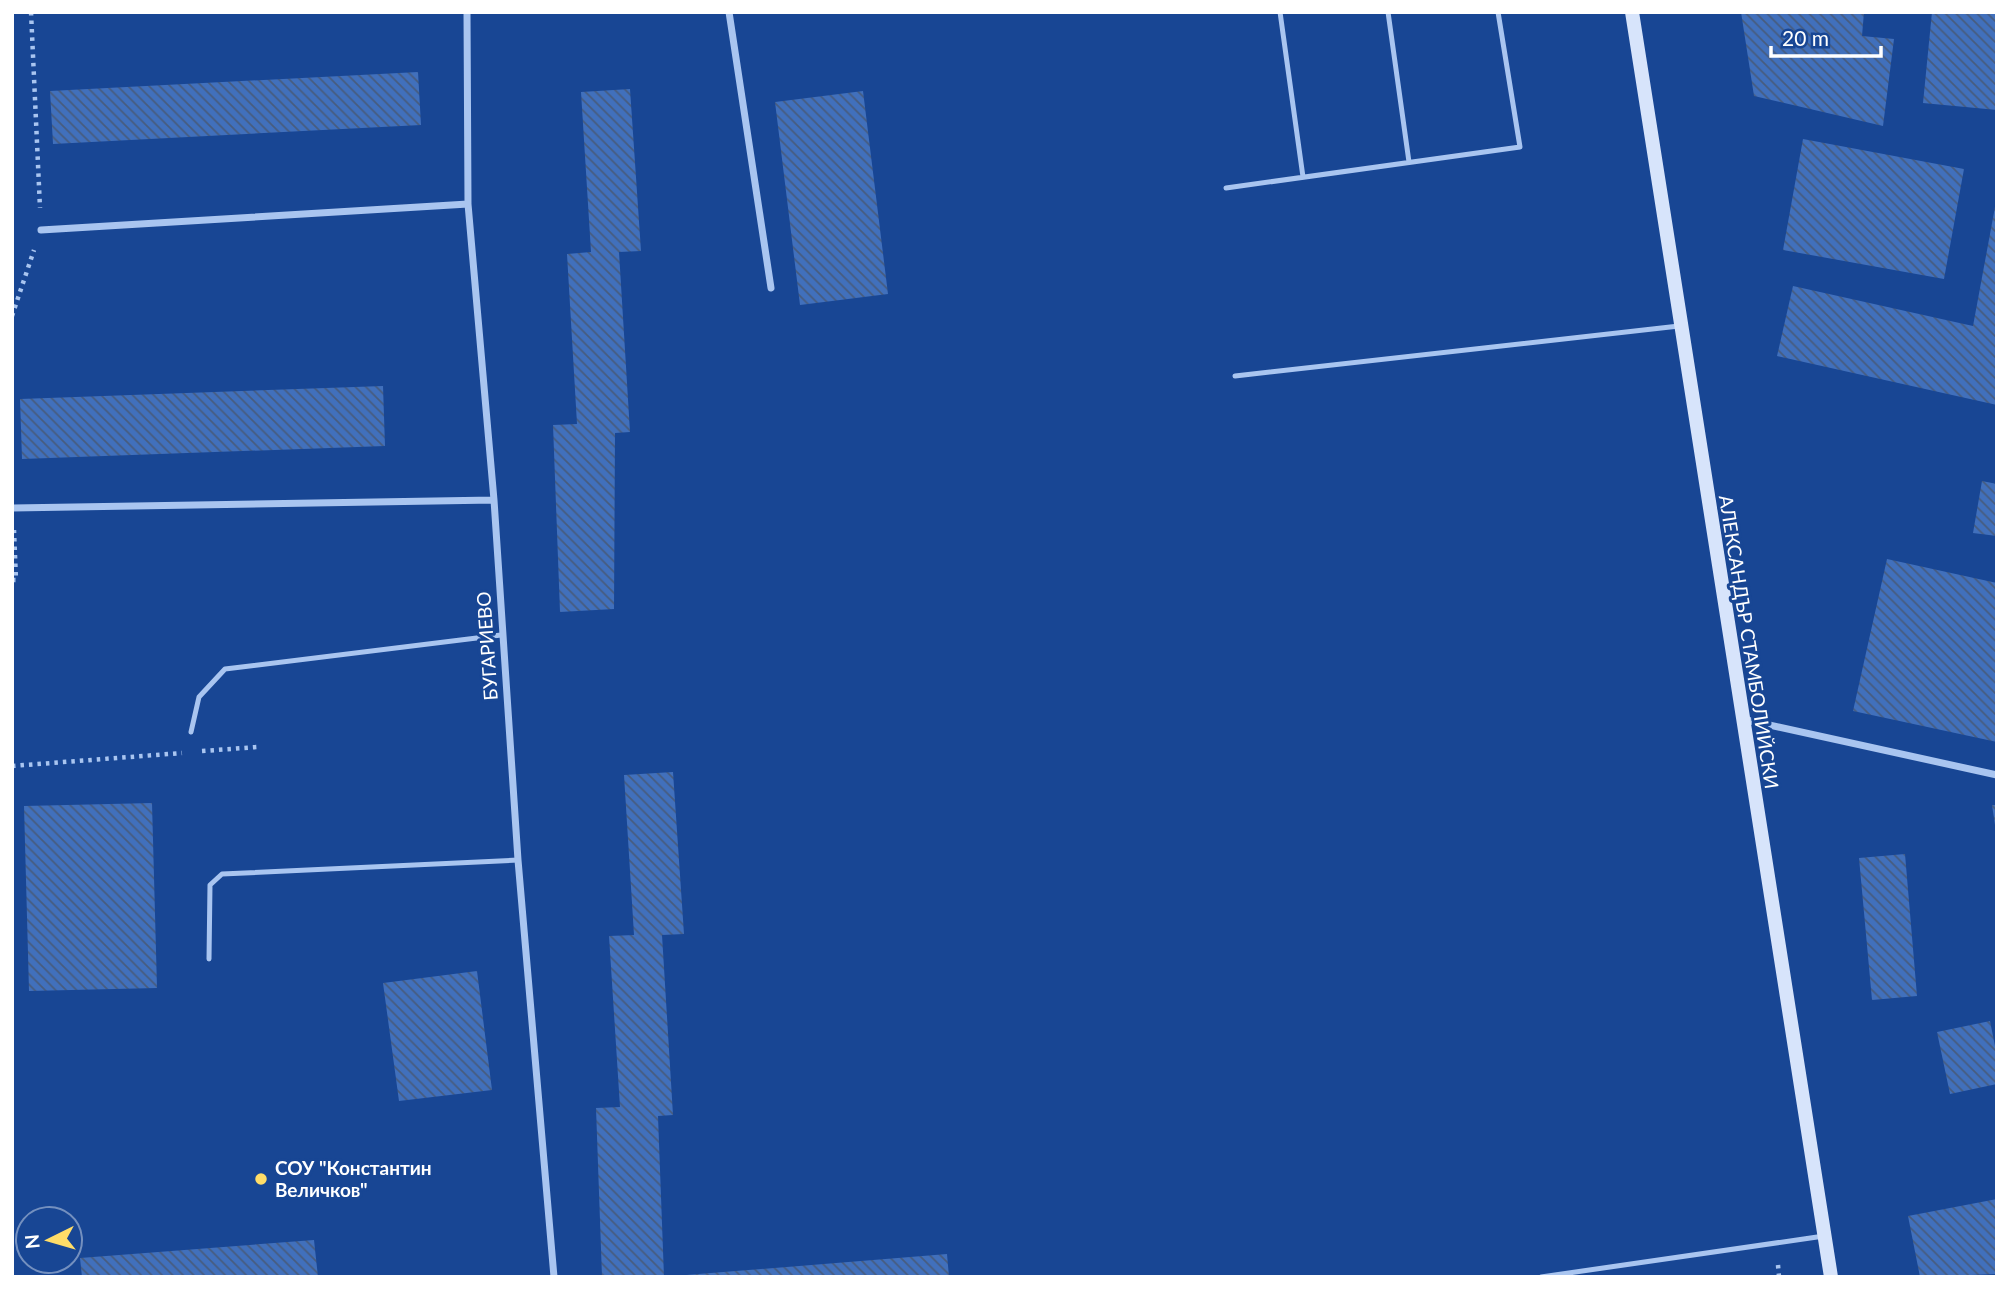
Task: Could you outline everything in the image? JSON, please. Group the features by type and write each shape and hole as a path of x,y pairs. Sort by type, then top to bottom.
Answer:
{"street":[{"name":"БУГАРИЕВО","path":"467,12 468,204 494,500 518,860 554,1277"},
{"path":"729,12 771,288"},
{"name":"АЛЕКСАНДЪР СТАМБОЛИЙСКИ","path":"1632,12 1679,326 1831,1277"},
{"path":"41,230 468,204"},
{"path":"13,508 494,500"},
{"path":"1742,719 1997,775"}],"lane":[{"path":"1280,12 1303,177"},
{"path":"1388,12 1409,162"},
{"path":"1226,188 1520,147 1497,12"},
{"path":"1234,376 1679,326"},
{"path":"191,732 199,697 225,669 501,635"},
{"path":"209,958 210,885 222,874 518,860"},
{"path":"1541,1277 1824,1236"}],"path":[{"path":"12,316 41,230 31,12"},
{"path":"12,580 16,580 13,508"},
{"path":"12,765 258,747"}],"building":[{"path":"1741,12 1864,12 1862,36 1894,39 1883,126 1754,96"},
{"path":"1932,12 1997,12 1997,110 1923,103"},
{"path":"418,72 421,125 53,144 50,91"},
{"path":"630,89 641,251 619,252 630,432 615,433 614,609 560,612 553,425 577,424 567,254 591,252 581,92"},
{"path":"863,91 888,294 800,305 775,102"},
{"path":"1803,139 1964,169 1944,279 1783,250"},
{"path":"1995,207 1997,405 1777,356 1793,286 1973,326"},
{"path":"383,386 385,446 22,459 20,399"},
{"path":"1982,481 1997,484 1997,536 1973,533"},
{"path":"1887,559 1997,583 1997,742 1853,711"},
{"path":"673,772 684,934 662,935 673,1115 658,1116 664,1277 602,1277 596,1108 620,1107 609,936 634,935 624,775"},
{"path":"152,803 157,988 29,991 24,806"},
{"path":"1992,805 1997,805 1995,825"},
{"path":"1905,854 1917,996 1872,1000 1859,858"},
{"path":"477,971 492,1090 399,1101 383,983"},
{"path":"1990,1021 1997,1056 1997,1084 1950,1094 1937,1032"},
{"path":"1997,1199 1997,1274 1920,1277 1908,1216"},
{"path":"314,1240 318,1277 82,1277 84,1258"},
{"path":"947,1254 949,1277 686,1277 686,1275"}],"place":[{"name":"СОУ \"Константин Величков\"","path":"261,1179"}]}
